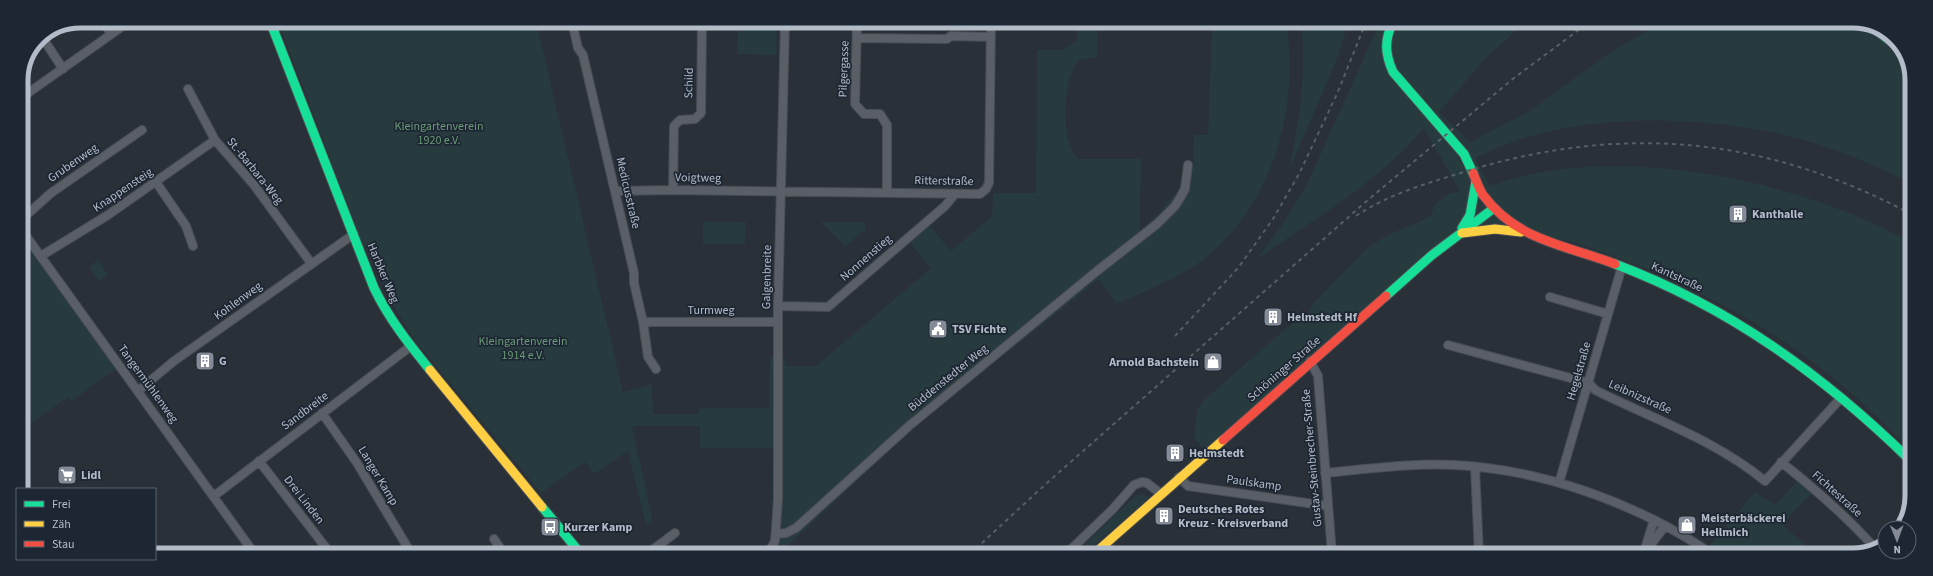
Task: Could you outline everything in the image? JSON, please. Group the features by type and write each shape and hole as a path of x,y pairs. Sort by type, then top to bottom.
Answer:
{"main road":[{"name":"Harbker Weg","path":"273,28 380,301 410,346 576,548"},
{"name":"Kantstraße","path":"1390,28 1386,36 1385,46 1388,63 1402,84 1464,154 1483,196 1508,222 1524,233 1622,266 1683,293 1739,323 1804,369 1841,398 1874,425 1905,455"},
{"path":"1458,234 1470,215 1476,181"},
{"name":"Schöninger Straße","path":"1101,548 1310,361 1458,234 1494,208"},
{"path":"1458,234 1495,229 1524,233"}],"street":[{"path":"107,28 111,34"},
{"path":"28,93 120,28"},
{"name":"Medicusstraße","path":"573,28 578,48 583,55 634,272 634,283 643,322 648,357 656,369"},
{"name":"Schild","path":"674,190 674,126 680,120 695,119 701,113 702,28"},
{"name":"Galgenbreite","path":"776,534 778,500 778,306 785,28"},
{"name":"Pilgergasse","path":"858,28 855,104 864,114 880,114 887,125 887,192"},
{"name":"Ritterstraße","path":"781,191 980,194 986,189 989,183 991,28"},
{"path":"857,38 947,39 951,36 991,37"},
{"path":"45,42 63,69"},
{"name":"St.-Barbara-Weg","path":"188,89 215,140 254,185 311,263"},
{"name":"Grubenweg","path":"28,214 51,193 142,130"},
{"name":"Knappensteig","path":"41,256 108,215 215,140"},
{"name":"Büddenstedter Weg","path":"776,534 786,533 796,528 909,426 1157,224 1175,206 1180,198 1184,189 1188,165"},
{"path":"156,182 186,226 193,246"},
{"name":"Voigtweg","path":"615,191 781,191"},
{"name":"Nonnenstieg","path":"778,306 828,307 945,206 955,194"},
{"name":"Kohlenweg","path":"138,391 174,361 354,234"},
{"name":"Tangermühlenweg","path":"28,238 250,548"},
{"name":"Hegelstraße","path":"1559,483 1622,266"},
{"path":"1550,297 1608,314"},
{"name":"Turmweg","path":"643,322 778,322"},
{"name":"Leibnizstraße","path":"1448,345 1588,383 1600,393 1638,409 1710,444 1765,481 1781,462"},
{"name":"Sandbreite","path":"214,496 410,346"},
{"name":"Gustav-Steinbrecher-Straße","path":"1310,361 1318,376 1332,548"},
{"path":"1781,462 1841,398"},
{"name":"Langer Kamp","path":"322,412 357,463 408,548"},
{"name":"Drei Linden","path":"259,461 326,548"},
{"name":"Fichtestraße","path":"1781,462 1814,488 1854,525 1872,544"},
{"path":"1325,473 1428,464 1475,467 1535,477 1559,483 1619,504 1654,520 1701,548"},
{"path":"1475,467 1479,548"},
{"name":"Paulskamp","path":"1179,478 1188,486 1328,506"},
{"path":"1072,548 1112,510 1134,485 1142,482 1147,483 1161,494"},
{"path":"1645,548 1654,520"},
{"path":"1648,548 1665,526"},
{"path":"654,548 675,532"},
{"path":"772,548 776,534"},
{"path":"494,539 500,548"}],"green space":[{"path":"281,28 538,28 623,392 647,386 652,383 653,414 699,414 699,408 769,408 770,358 785,357 785,366 816,366 931,268 910,243 930,226 951,251 992,216 993,193 1036,193 1037,50 1063,50 1077,40 1077,28 1098,28 1097,57 1079,60 1070,77 1066,100 1067,133 1069,142 1078,159 1141,159 1140,230 1159,213 1178,190 1184,169 1193,168 1194,135 1208,135 1212,28 1287,28 1289,53 1289,83 1286,113 1279,143 1269,172 1255,199 1238,224 1218,247 1207,257 1183,273 1117,304 1099,279 918,424 785,548 770,548 783,534 772,520 773,448 700,448 700,426 632,426 653,522 646,525 628,451 594,474 585,462 541,493 415,341 390,300 360,237"},
{"path":"707,28 777,28 776,55 737,54 738,31 707,31"},
{"path":"1302,28 1347,28 1335,64 1289,171 1301,97 1303,41"},
{"path":"1377,28 1519,28 1487,57 1439,112 1470,142 1528,112 1614,50 1651,28 1860,28 1873,32 1890,43 1900,57 1904,70 1905,179 1836,150 1778,134 1743,127 1669,121 1632,121 1561,129 1515,141 1475,158 1490,186 1538,173 1592,167 1648,167 1705,174 1762,185 1816,201 1867,220 1905,240 1905,446 1876,416 1841,384 1803,355 1764,329 1723,305 1636,265 1591,248 1556,238 1497,225 1458,227 1204,450 1194,438 1197,411 1204,400 1283,331 1307,314 1314,303 1366,249 1386,236 1423,220 1431,215 1435,204 1448,194 1460,191 1424,128 1406,148 1366,183 1256,260 1282,225 1308,182"},
{"path":"703,221 746,222 745,244 703,244"},
{"path":"821,222 865,222 865,230 845,246"},
{"path":"28,247 116,369 71,401 68,397 30,424 28,421"},
{"path":"98,260 108,275 99,281 89,267"},
{"path":"1798,480 1812,493 1782,524 1808,548 1711,548 1709,546 1755,492 1775,505"},
{"path":"1136,495 1145,495 1149,498 1091,548 1080,548"}],"railway":[{"path":"1175,336 1238,268 1273,219 1299,174 1337,94 1364,28"},
{"path":"976,548 1048,482 1369,199 1514,78 1581,28"},
{"path":"1356,216 1382,201 1410,189 1467,171 1525,156 1582,147 1638,143 1694,146 1748,154 1803,168 1857,188 1905,211"}],"traffic: fast":[{"path":"273,28 374,288 393,321 430,370"},
{"path":"1390,28 1387,41 1387,53 1393,72 1464,154 1473,173"},
{"path":"1462,228 1470,215 1476,181"},
{"path":"1386,296 1432,255 1494,208"},
{"path":"1615,264 1657,281 1697,301 1735,322 1773,346 1843,400 1905,455"},
{"path":"542,507 576,548"}],"traffic: slow":[{"path":"1462,233 1495,229 1521,232"},
{"path":"430,370 542,507"},
{"path":"1101,548 1223,440"}],"traffic: jam":[{"path":"1473,173 1483,195 1496,210 1511,223 1543,240 1615,264"},
{"path":"1223,440 1386,296"}],"place":[{"name":"Kanthalle","path":"1738,214"},
{"name":"Helmstedt Hf","path":"1273,317"},
{"name":"TSV Fichte","path":"938,329"},
{"name":"G","path":"205,361"},
{"name":"Arnold Bachstein","path":"1213,362"},
{"name":"Helmstedt","path":"1175,453"},
{"name":"Lidl","path":"67,475"},
{"name":"Deutsches Rotes Kreuz - Kreisverband","path":"1164,516"},
{"name":"Meisterbäckerei Hellmich","path":"1687,525"},
{"name":"Kurzer Kamp","path":"550,527"}],"park label":[{"name":"Kleingartenverein 1920 e.V.","path":"439,133"},
{"name":"Kleingartenverein 1914 e.V.","path":"523,348"}]}
